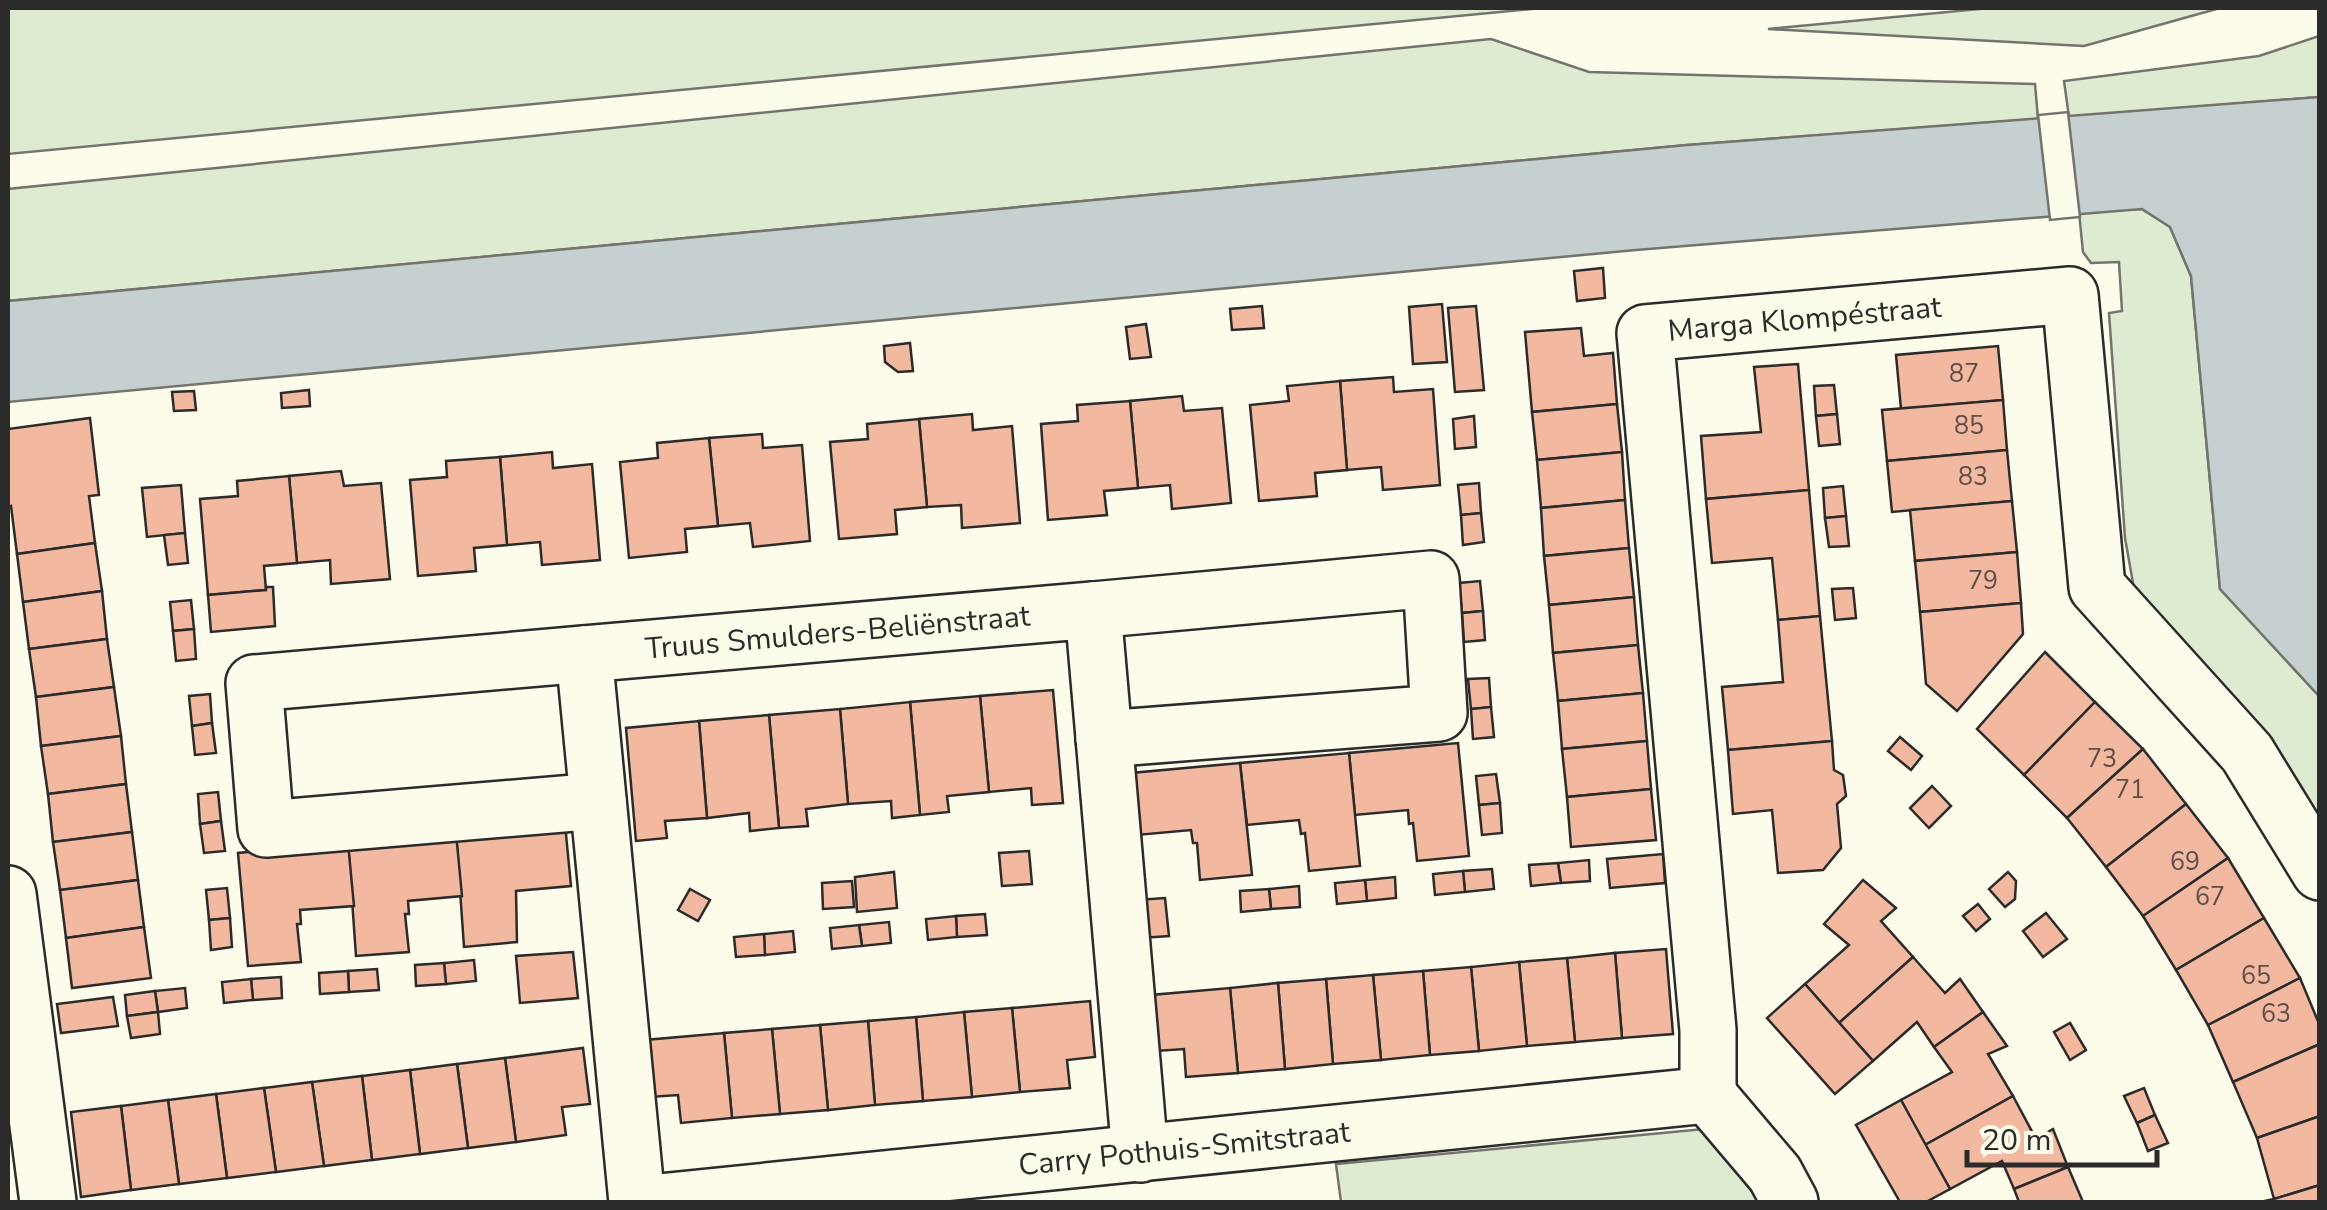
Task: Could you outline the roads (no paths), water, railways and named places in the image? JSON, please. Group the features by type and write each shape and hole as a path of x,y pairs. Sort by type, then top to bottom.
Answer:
{"street":[{"name":"Marga Klompéstraat","path":"1708,1094 1708,1030 1645,333 2070,295 2097,587 2247,753 2320,872"},
{"name":"Truus Smulders-Beliënstraat","path":"598,801 266,830 254,683 1431,579 1440,713 1104,739"},
{"path":"1092,610 1140,1154"},
{"path":"584,654 637,1202"},
{"path":"8,894 48,1202"},
{"path":"1708,1094 1776,1174 1790,1202"},
{"name":"Carry Pothuis-Smitstraat","path":"659,1202 1708,1094"}]}
